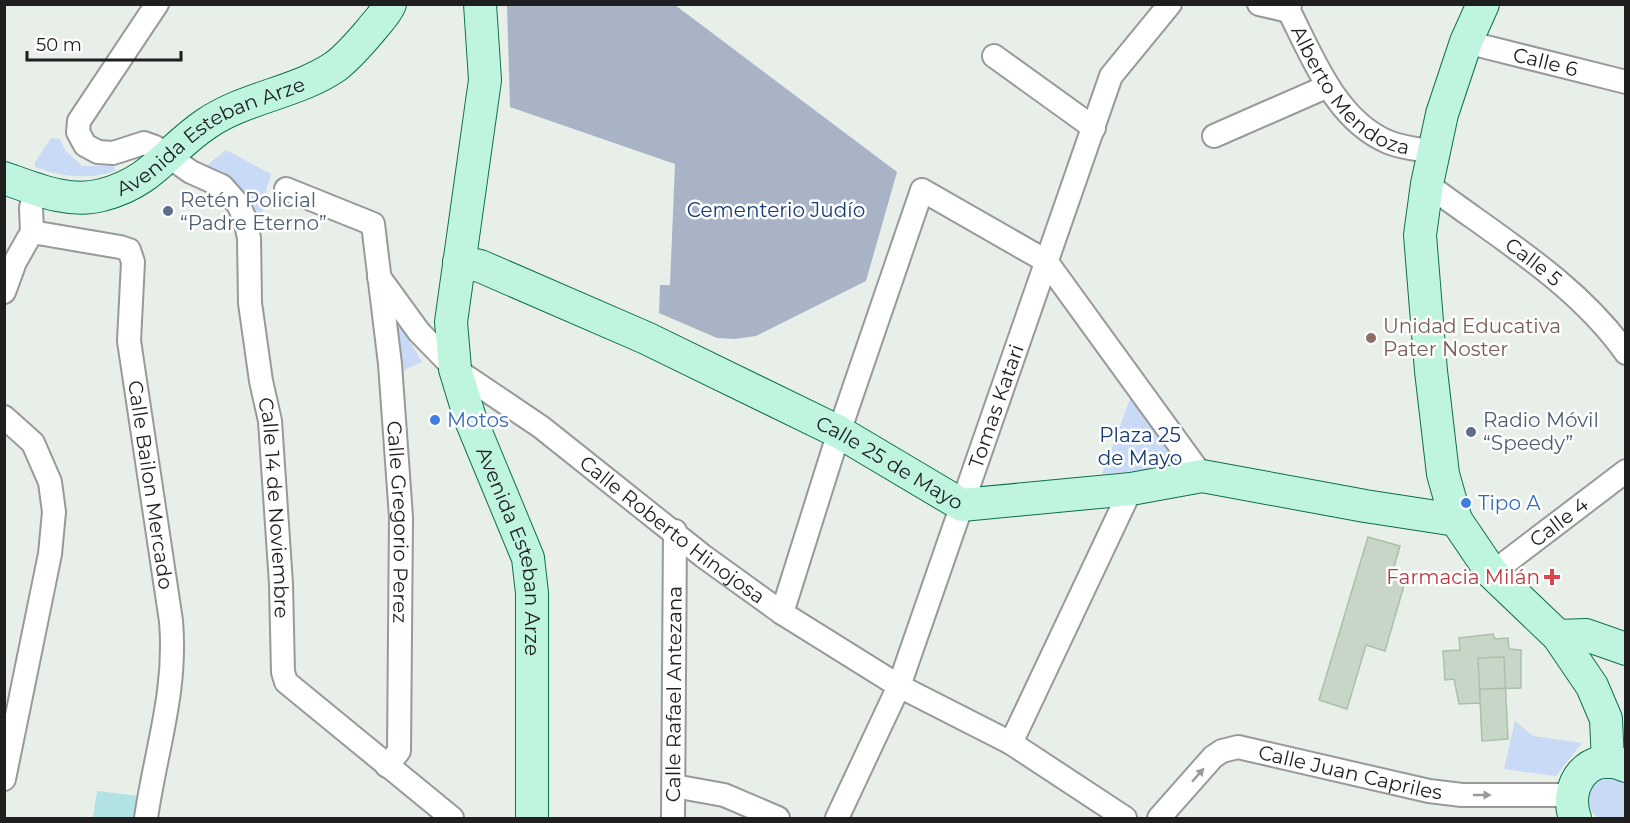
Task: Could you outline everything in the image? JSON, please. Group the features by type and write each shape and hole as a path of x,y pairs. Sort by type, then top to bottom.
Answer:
{"main road":[{"name":"Avenida Esteban Arze","path":"4,178 35,189 83,198 102,196 144,179 168,158 184,139 208,122 238,107 335,67 353,51 390,4"},
{"name":"Avenida Esteban Arze","path":"480,4 485,80 451,322 455,369 470,418 528,558 532,593 532,819"},
{"path":"1483,4 1466,42 1442,114 1427,184 1420,235 1421,266 1443,474 1456,520 1492,573 1558,636 1592,686 1606,719 1617,764 1595,765 1584,771 1575,782 1573,807"},
{"name":"Calle 25 de Mayo","path":"459,262 480,266 646,338 838,432 962,505 1131,489 1202,476 1456,520"},
{"path":"1558,636 1586,635 1626,650"}],"street":[{"name":"Calle 14 de Noviembre","path":"157,4 79,121 78,132 85,145 98,152 113,153 144,143 155,147 168,158 222,186 238,204 245,219 249,238 250,303 261,381 270,421 281,584 283,672 286,682 452,819"},
{"name":"Tomas Katari","path":"837,819 899,686 1111,76 1170,4"},
{"path":"1259,4 1289,8"},
{"name":"Alberto Mendoza","path":"1289,8 1328,86 1366,129 1389,143 1434,152"},
{"name":"Calle 6","path":"1466,42 1626,82"},
{"path":"994,56 1094,128"},
{"path":"1214,136 1328,86"},
{"name":"Calle 5","path":"1427,184 1575,294 1606,326 1626,353"},
{"path":"4,292 15,262 32,232 31,208 35,189"},
{"name":"Calle Roberto Hinojosa","path":"286,189 373,224 379,276 419,332 455,369 541,427 675,531 703,556 782,613 899,686 1011,743 1125,819"},
{"path":"782,613 838,432 922,190 1046,261 1202,476"},
{"name":"Calle Bailon Mercado","path":"32,232 120,247 129,250 133,262 129,341 174,653 172,682 146,819"},
{"name":"Calle Gregorio Perez","path":"379,276 390,364 401,518 399,751 387,766"},
{"path":"4,417 33,443 50,482 54,512 50,554 4,779"},
{"name":"Calle 4","path":"1492,573 1626,471"},
{"path":"1011,743 1131,489"},
{"name":"Calle Rafael Antezana","path":"673,819 675,531"},
{"name":"Calle Juan Capriles","path":"1159,819 1213,757 1222,751 1238,747 1429,791 1573,807"},
{"path":"674,786 724,795 778,819"}],"shaded area":[{"path":"97,791 139,796 136,818 93,818"}],"green space":[{"name":"Cementerio Judío","path":"507,5 675,5 897,172 866,281 756,336 735,339 717,338 659,313 660,285 670,285 675,164 510,107"},
{"path":"51,138 60,139 65,150 82,166 114,166 115,171 95,176 75,176 35,167 35,162"},
{"path":"226,150 271,174 264,198 261,234 247,196 223,172 206,166"},
{"path":"394,314 422,362 402,373"},
{"name":"Plaza 25 de Mayo","path":"1132,394 1174,451 1167,469 1102,474"},
{"path":"1515,721 1533,736 1582,743 1556,776 1504,769"},
{"path":"1601,778 1619,778 1625,782 1625,817 1598,818 1589,808 1589,791"}],"building":[{"path":"1368,537 1400,546 1391,577 1405,582 1385,651 1366,645 1347,709 1319,700"},
{"path":"1493,634 1495,639 1508,638 1509,649 1521,650 1521,688 1480,689 1480,703 1459,704 1454,679 1445,680 1443,651 1460,650 1459,638"},
{"path":"1504,657 1508,739 1482,741 1478,658"}],"place":[{"name":"Retén Policial “Padre Eterno”","path":"168,211"},
{"name":"Unidad Educativa Pater Noster","path":"1371,338"},
{"name":"Motos","path":"435,420"},
{"name":"Radio Móvil “Speedy”","path":"1471,432"},
{"name":"Tipo A","path":"1466,503"},
{"name":"Farmacia Milán","path":"1552,577"}]}
